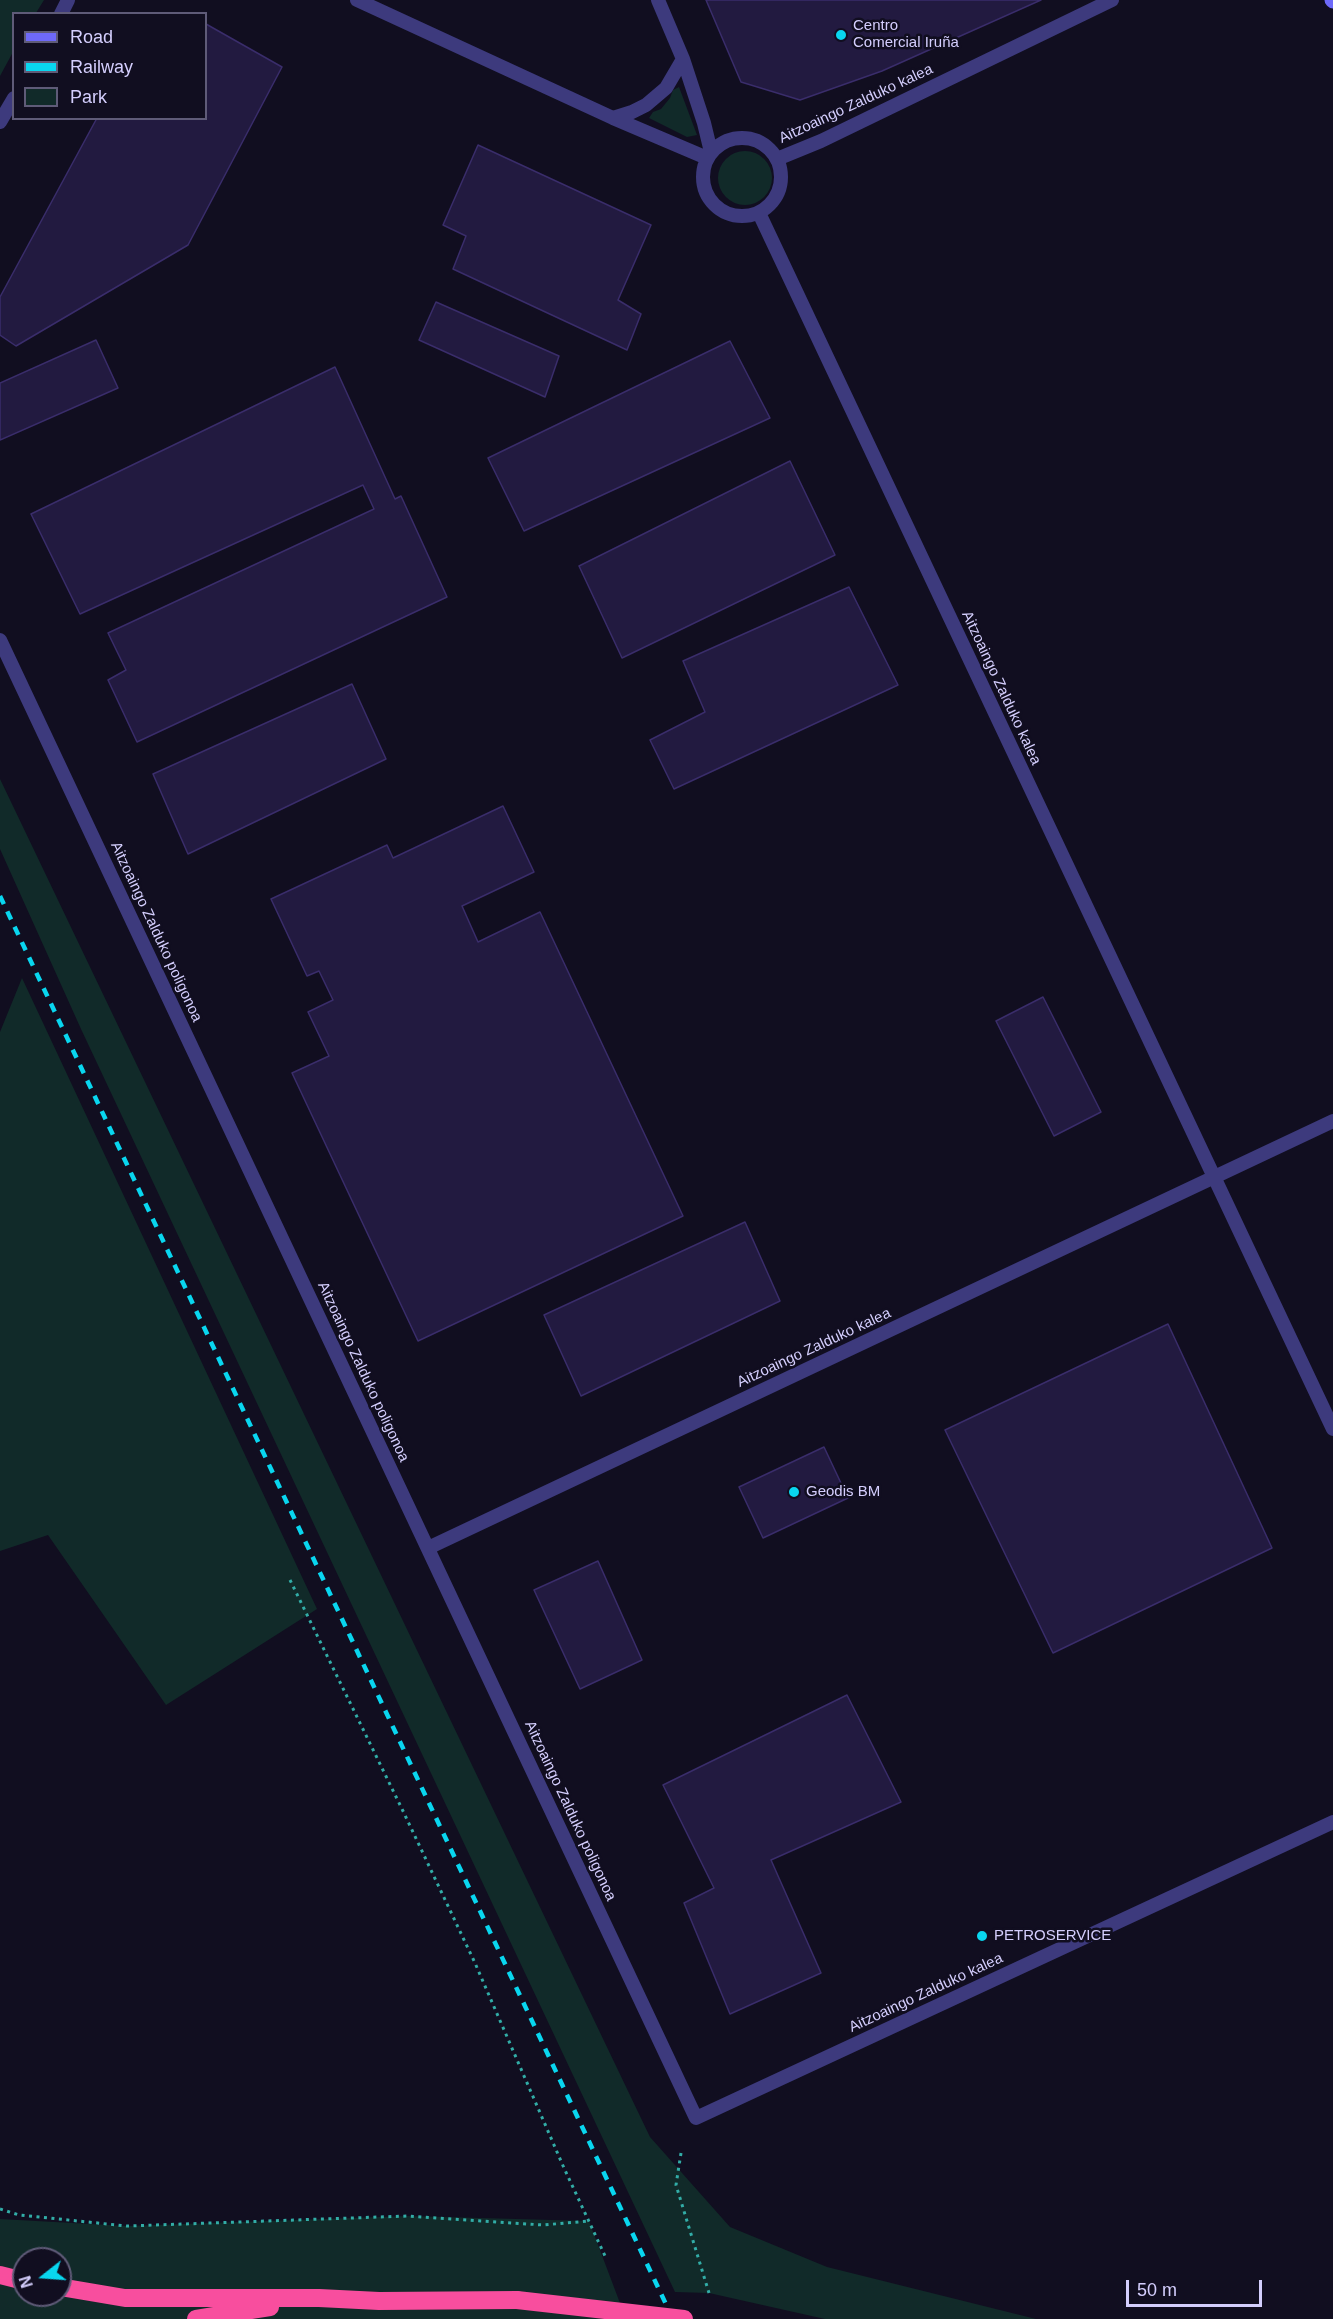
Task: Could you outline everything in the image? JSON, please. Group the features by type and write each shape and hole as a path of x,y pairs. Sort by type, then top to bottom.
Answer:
{"highway":[{"path":"72,2289 125,2298 518,2300 684,2319"},
{"path":"196,2319 319,2298"}],"street":[{"path":"357,0 613,118 709,155"},
{"path":"658,0 683,59 704,123 709,155"},
{"name":"Aitzoaingo Zalduko kalea","path":"777,159 821,141 1112,0"},
{"path":"613,118 645,105 666,88 683,59"},
{"path":"0,122 12,101"},
{"path":"735,138 751,139 763,144 777,159 781,172 781,185 776,198 759,213 747,217 733,216 722,212 711,203 705,191 703,171 709,155 722,143 735,138"},
{"name":"Aitzoaingo Zalduko kalea","path":"759,213 1333,1429"},
{"name":"Aitzoaingo Zalduko poligonoa","path":"0,640 696,2118"},
{"name":"Aitzoaingo Zalduko kalea","path":"428,1548 1333,1121"},
{"name":"Aitzoaingo Zalduko kalea","path":"696,2118 1333,1822"}],"path":[{"path":"290,1580 451,1912 606,2258"},
{"path":"681,2153 676,2185 709,2293"},
{"path":"0,2209 19,2215 127,2226 407,2216 543,2224 589,2221"}],"green space":[{"path":"0,0 44,0 37,12 12,12 12,54 0,76"},
{"path":"679,87 697,135 687,137 649,118 653,112 661,109 673,90"},
{"path":"745,151 755,153 764,159 770,168 772,178 770,188 764,197 755,203 745,205 735,203 726,197 720,188 718,178 720,168 726,159 735,153"},
{"path":"0,779 650,2137 730,2227 827,2267 1036,2319 825,2319 709,2293 675,2292 81,1029 0,849"},
{"path":"22,978 317,1609 166,1705 48,1535 0,1551 0,1032"},
{"path":"407,2216 589,2221 626,2319 0,2319 0,2219 127,2226"}],"building":[{"name":"Centro Comercial Iruña","path":"706,0 1041,0 882,71 800,100 741,82"},
{"path":"207,25 282,67 188,245 16,346 0,335 0,297 96,120 207,120"},
{"path":"478,145 651,225 618,300 641,314 627,350 453,269 466,236 443,225"},
{"path":"436,302 559,356 545,397 419,340"},
{"path":"96,340 118,388 0,440 0,383"},
{"path":"730,341 770,418 524,531 488,458"},
{"path":"335,367 395,499 401,496 447,597 137,742 108,680 126,670 108,633 374,509 363,485 80,614 31,514"},
{"path":"790,461 835,555 622,658 579,566"},
{"path":"849,587 898,685 674,789 650,740 705,712 683,661"},
{"path":"352,684 386,759 188,854 153,774"},
{"path":"503,806 534,872 462,906 478,942 540,912 683,1216 418,1341 292,1073 329,1056 308,1012 333,1000 319,971 307,976 271,899 387,845 393,858"},
{"path":"1043,997 1101,1112 1054,1136 996,1021"},
{"path":"745,1222 780,1301 581,1396 544,1315"},
{"path":"1168,1324 1272,1548 1053,1653 945,1430"},
{"name":"Geodis BM","path":"824,1447 848,1498 763,1538 739,1487"},
{"path":"598,1561 642,1660 580,1689 534,1590"},
{"path":"847,1695 901,1802 771,1860 821,1973 730,2014 684,1903 714,1888 663,1785"}],"railway":[{"path":"0,896 673,2319"}],"place":[{"name":"Centro Comercial Iruña","path":"841,35"},
{"name":"Geodis BM","path":"794,1492"},
{"name":"PETROSERVICE","path":"982,1936"}]}
